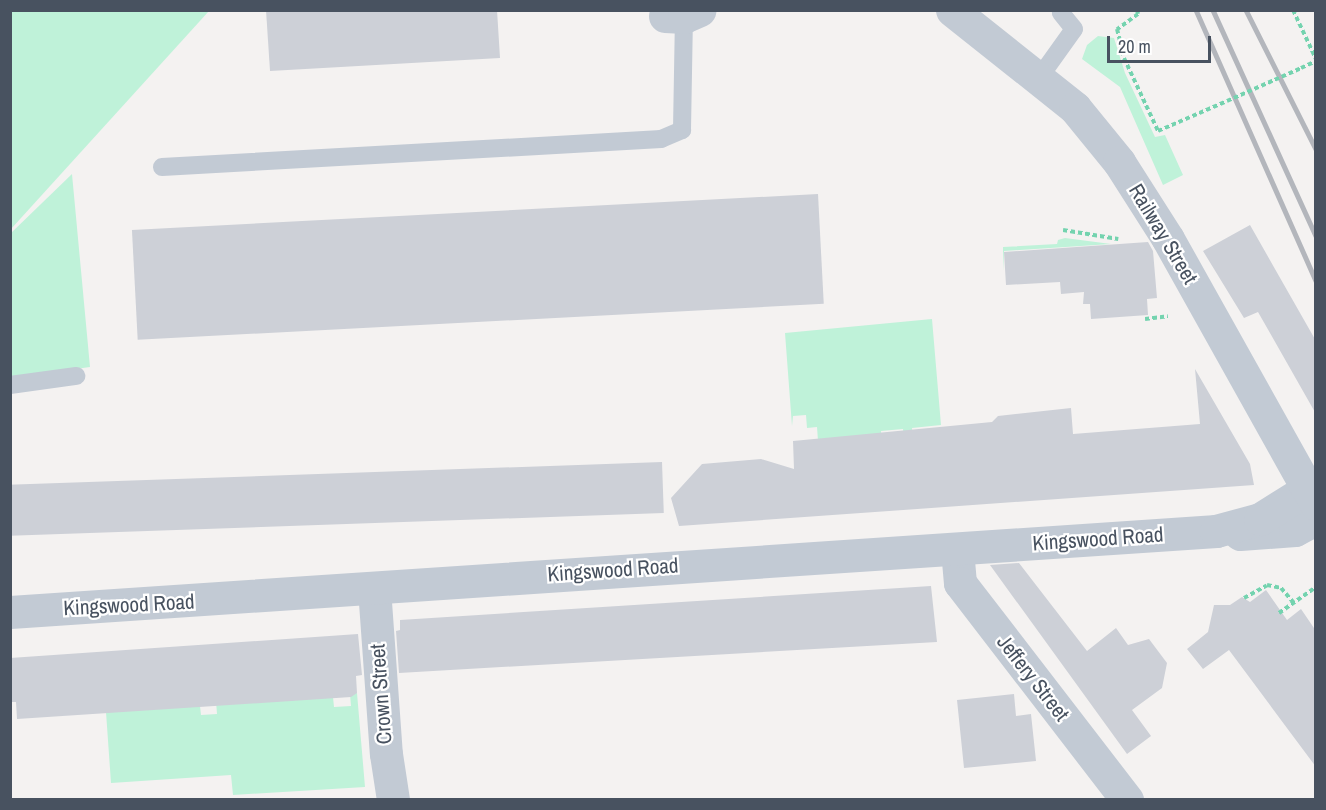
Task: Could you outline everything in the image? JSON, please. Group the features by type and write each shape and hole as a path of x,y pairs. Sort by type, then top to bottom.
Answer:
{"street":[{"name":"Railway Street","path":"952,10 1039,78 1090,125 1132,181 1313,504"},
{"name":"Kingswood Road","path":"10,612 1216,531 1313,504"},
{"name":"Jeffery Street","path":"957,549 960,583 1127,800"},
{"name":"Crown Street","path":"374,588 386,754 393,800"}],"lane":[{"path":"1039,78 1074,29 1061,13"},
{"path":"162,166 661,139 682,130 683,14"},
{"path":"10,385 76,376"}],"path":[{"path":"1137,10 1138,14 1117,29 1130,71 1158,131 1316,60 1293,10"},
{"path":"1063,230 1118,239"},
{"path":"1145,319 1168,316"},
{"path":"1279,613 1316,586"},
{"path":"1245,598 1266,587 1281,588 1294,603"}],"green space":[{"path":"10,11 209,11 11,229"},
{"path":"1098,36 1114,38 1125,73 1155,137 1165,135 1183,175 1163,185 1120,87 1082,59 1087,45"},
{"path":"72,174 90,367 11,378 11,233"},
{"path":"1065,238 1111,244 1004,251 1003,271 1003,247 1057,244 1058,240"},
{"path":"932,319 941,425 912,428 915,462 906,462 903,429 881,431 884,466 818,441 817,427 807,428 806,415 793,416 792,426 785,333"},
{"path":"215,688 333,697 334,707 351,706 350,694 357,693 365,787 233,795 231,775 111,783 106,712 200,706 201,715 217,714"}],"building":[{"path":"266,10 497,10 500,58 270,71"},
{"path":"818,194 824,304 138,340 132,230"},
{"path":"1250,225 1316,341 1316,414 1258,312 1244,318 1203,251"},
{"path":"1148,242 1153,251 1157,298 1147,299 1148,315 1091,319 1090,304 1083,304 1084,292 1061,294 1060,282 1006,285 1004,252"},
{"path":"1195,369 1250,464 1254,485 679,526 671,498 702,464 761,459 794,469 793,441 992,422 998,416 1071,408 1073,434 1200,424"},
{"path":"662,462 664,513 10,536 10,485"},
{"path":"1019,563 1087,651 1116,628 1128,645 1149,639 1167,663 1162,688 1132,710 1151,736 1127,754 990,565"},
{"path":"931,586 937,642 399,673 396,631 400,630 400,620"},
{"path":"1266,590 1287,620 1301,609 1316,631 1316,767 1229,650 1203,669 1187,649 1208,632 1214,605 1230,605 1242,597 1250,602"},
{"path":"358,634 362,675 356,676 357,693 351,697 17,719 16,702 10,702 10,658"},
{"path":"1014,694 1016,716 1031,714 1036,761 964,768 957,700"}],"railway":[{"path":"1196,10 1316,281"},
{"path":"1213,10 1316,236"},
{"path":"1246,10 1316,149"}]}
